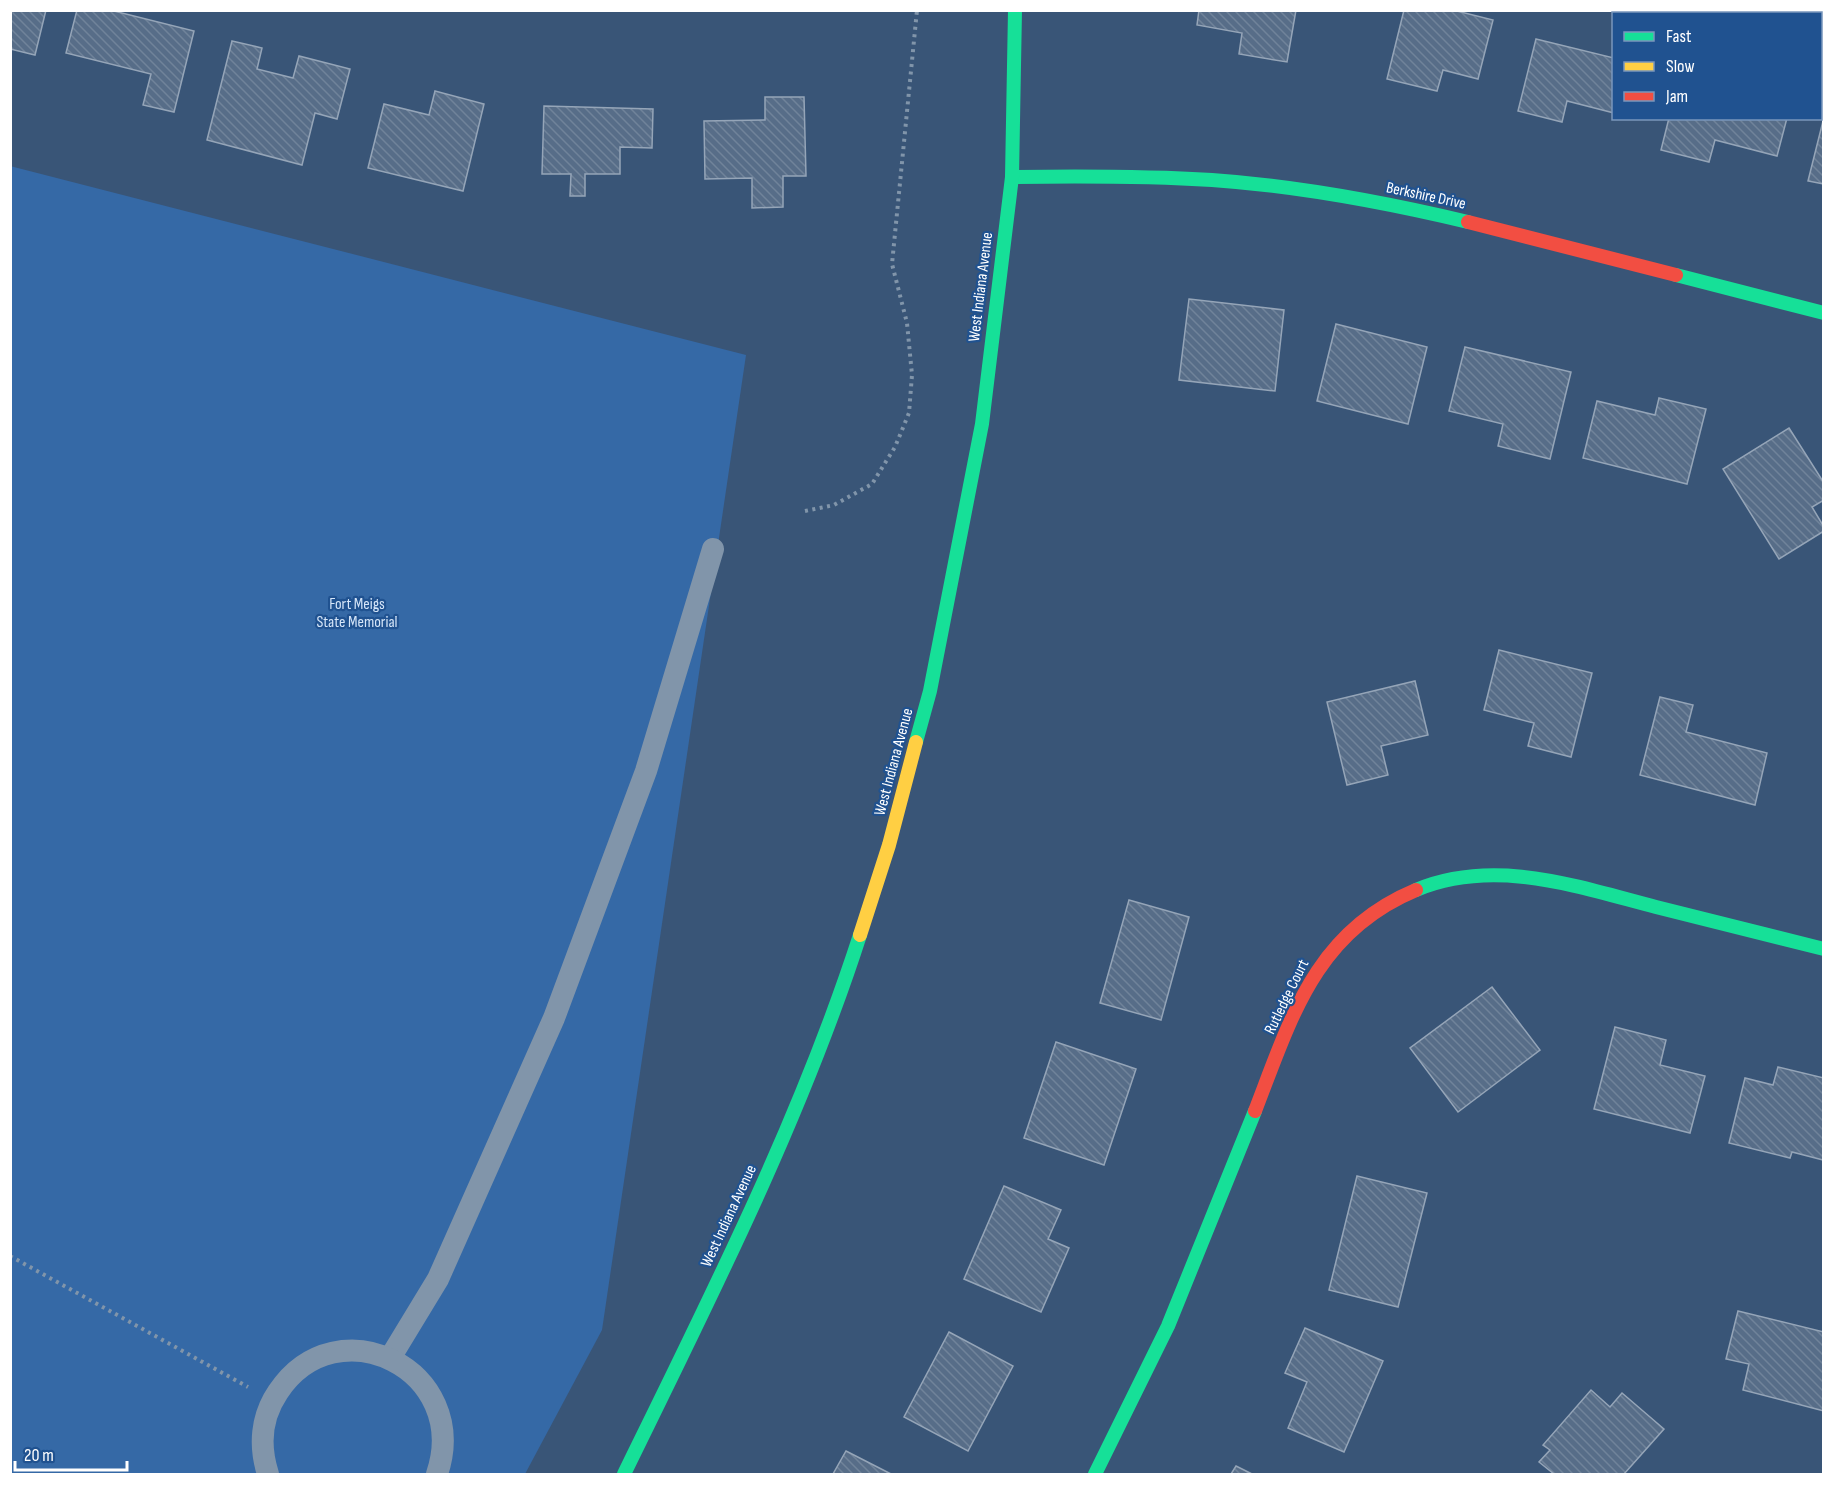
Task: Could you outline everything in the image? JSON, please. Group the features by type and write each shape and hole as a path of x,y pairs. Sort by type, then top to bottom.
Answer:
{"street":[{"name":"West Indiana Avenue","path":"624,1474 682,1356 783,1138 841,994 889,844 930,691 982,424 1012,177 1015,10"},
{"name":"Berkshire Drive","path":"1012,177 1134,175 1244,183 1357,199 1441,215 1824,313"},
{"name":"Rutledge Court","path":"1095,1474 1127,1417 1188,1286 1292,1016 1314,973 1330,950 1372,912 1413,890 1448,878 1476,874 1513,874 1532,876 1824,949"}],"lane":[{"path":"390,1358 438,1279 554,1018 646,771 713,549"},
{"path":"268,1474 262,1457 262,1428 271,1402 286,1379 309,1362 335,1352 363,1351 390,1358 415,1374 433,1397 443,1425 444,1454 437,1474"}],"path":[{"path":"805,511 834,505 872,484 895,447 909,413 912,375 907,322 892,264 917,10"},
{"path":"10,1256 242,1382 271,1402"}],"green space":[{"name":"Fort Meigs State Memorial","path":"10,166 746,355 602,1330 525,1474 11,1474"}],"building":[{"path":"10,10 46,10 35,55 10,49"},
{"path":"77,10 110,10 194,31 174,112 143,105 151,74 66,53"},
{"path":"1199,10 1296,10 1287,62 1239,54 1242,33 1197,25"},
{"path":"1404,10 1453,10 1493,20 1478,79 1443,70 1437,91 1387,79"},
{"path":"1536,39 1612,58 1612,112 1567,101 1562,122 1518,111"},
{"path":"232,41 262,48 257,69 293,78 299,56 350,69 337,119 315,113 302,165 207,140"},
{"path":"435,91 484,104 463,191 368,168 384,104 429,115"},
{"path":"765,97 804,97 806,176 783,176 783,207 752,208 752,178 705,179 704,121 765,120"},
{"path":"544,106 653,109 652,148 620,147 620,174 585,174 585,196 570,196 571,174 542,174"},
{"path":"1668,120 1786,120 1777,156 1715,140 1709,162 1661,150"},
{"path":"1824,121 1824,184 1808,181"},
{"path":"1189,299 1284,310 1275,391 1179,380"},
{"path":"1336,324 1427,347 1408,424 1317,401"},
{"path":"1465,347 1571,372 1550,459 1498,446 1503,424 1449,411"},
{"path":"1659,398 1706,409 1687,484 1583,458 1597,401 1655,415"},
{"path":"1789,428 1824,483 1824,500 1812,507 1824,531 1779,559 1723,469"},
{"path":"1499,650 1592,673 1571,757 1528,746 1534,723 1484,710"},
{"path":"1415,681 1428,735 1381,746 1388,775 1347,785 1327,702"},
{"path":"1660,697 1693,705 1686,732 1767,753 1755,805 1640,775"},
{"path":"1129,900 1189,917 1161,1020 1100,1003"},
{"path":"1492,987 1540,1050 1458,1112 1410,1048"},
{"path":"1615,1027 1666,1040 1660,1065 1705,1076 1690,1133 1594,1109"},
{"path":"1056,1042 1136,1069 1104,1165 1024,1138"},
{"path":"1778,1067 1824,1078 1823,1160 1792,1152 1790,1158 1729,1143 1745,1078 1773,1085"},
{"path":"1357,1176 1427,1193 1398,1307 1329,1290"},
{"path":"1004,1186 1061,1210 1048,1239 1069,1248 1041,1312 964,1279"},
{"path":"1738,1311 1824,1332 1824,1411 1743,1390 1749,1364 1726,1359"},
{"path":"1305,1328 1383,1361 1344,1452 1288,1428 1307,1382 1285,1373"},
{"path":"949,1332 1013,1366 968,1451 904,1417"},
{"path":"1591,1390 1610,1407 1622,1393 1664,1429 1624,1474 1554,1474 1539,1462 1550,1450 1543,1445"},
{"path":"846,1451 891,1474 833,1474"},
{"path":"1236,1466 1252,1474 1231,1474"}],"traffic: fast":[{"path":"916,742 930,691 982,424 1012,177 1015,10"},
{"path":"1012,177 1137,177 1276,186 1341,196 1468,222"},
{"path":"1676,275 1824,313"},
{"path":"1416,890 1446,880 1476,876 1536,879 1597,891 1824,949"},
{"path":"624,1474 721,1275 782,1141 810,1073 860,935"},
{"path":"1095,1474 1168,1326 1255,1111"}],"traffic: slow":[{"path":"860,935 889,845 916,742"}],"traffic: jam":[{"path":"1468,222 1676,275"},
{"path":"1255,1111 1295,1011 1311,981 1330,954 1353,929 1382,908 1416,890"}]}
